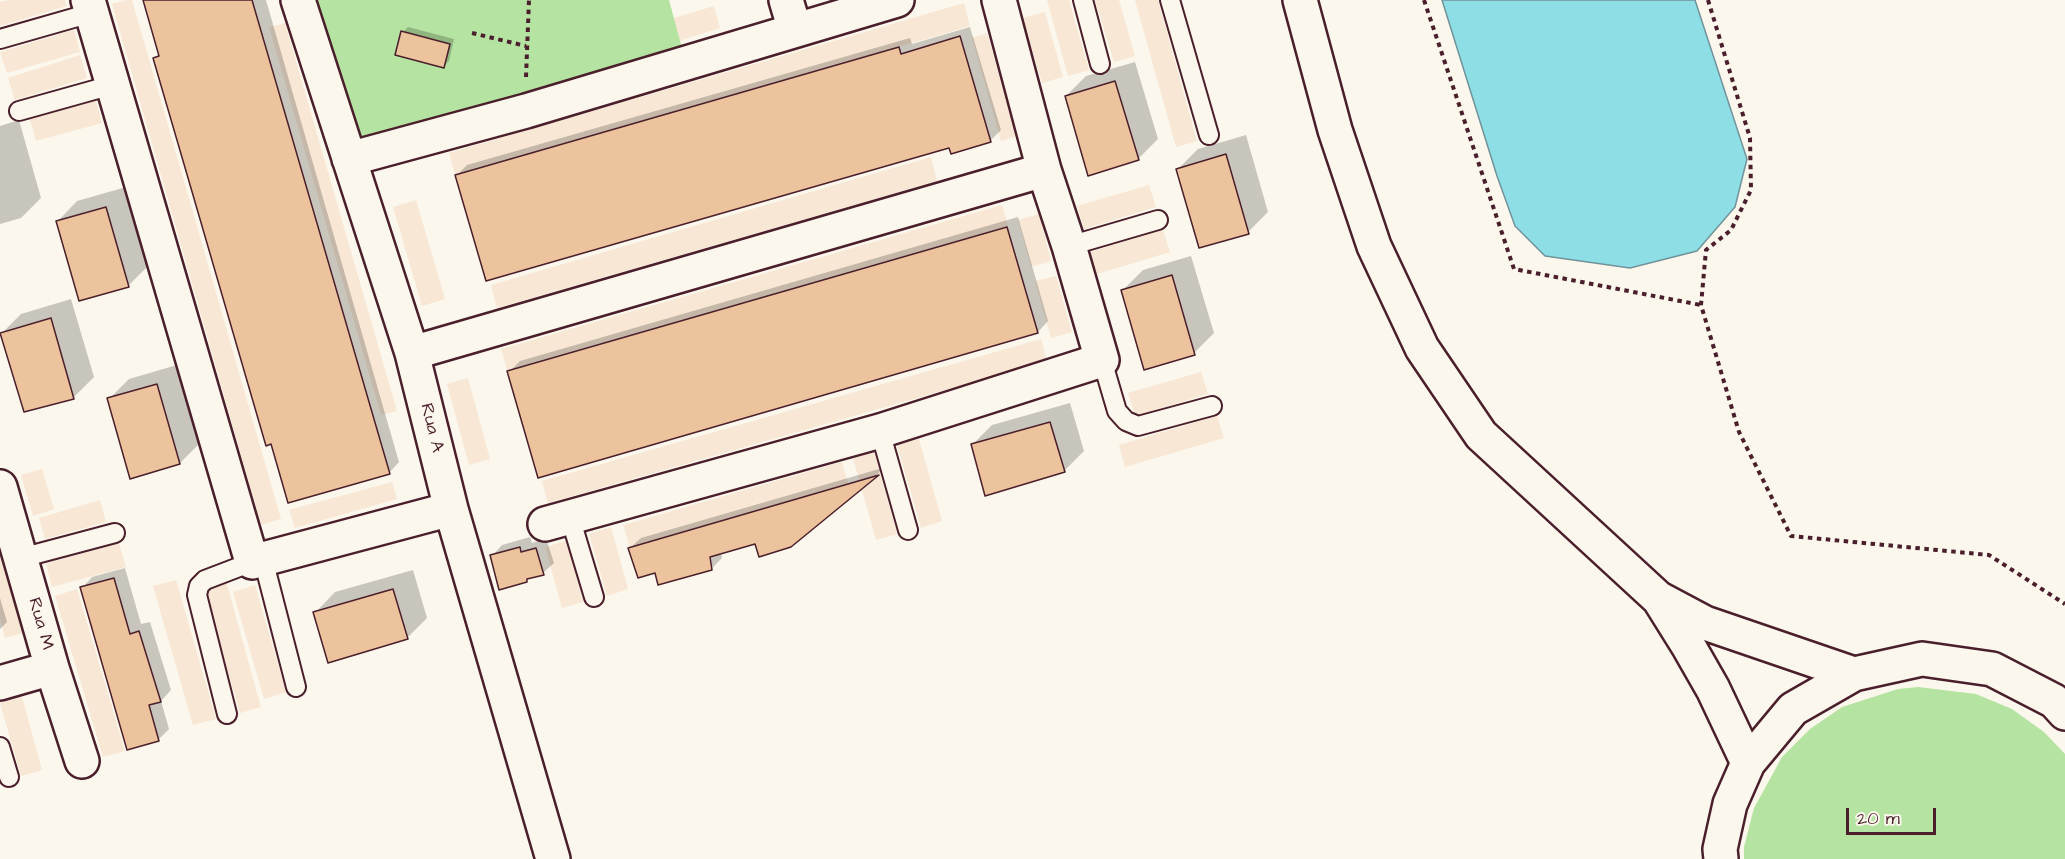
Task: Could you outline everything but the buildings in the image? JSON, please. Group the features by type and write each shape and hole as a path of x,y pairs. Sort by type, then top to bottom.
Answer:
{"street":[{"name":"Rua A","path":"298,0 412,353 451,509 553,859"},
{"path":"349,159 526,111 790,15 897,0"},
{"path":"558,520 880,431 1102,360 1044,170 999,0"},
{"path":"1300,0 1335,130 1374,246 1422,348 1481,435 1658,598 1713,689 1748,763"},
{"path":"89,6 258,560 451,509"},
{"path":"412,353 1044,170"},
{"name":"Rua M","path":"0,487 52,668 82,760"},
{"path":"1658,598 1705,623 1854,674"},
{"path":"1717,856 1730,804 1748,763 1793,709 1854,674 1923,659 1992,669 2054,701 2065,713"},
{"path":"0,683 52,668"}],"lane":[{"path":"1083,0 1100,64"},
{"path":"1170,0 1209,135"},
{"path":"0,39 89,6"},
{"path":"19,111 112,85"},
{"path":"1069,246 1158,220"},
{"path":"1102,360 1117,411 1126,421 1138,426 1212,406"},
{"path":"880,431 908,530"},
{"path":"558,520 594,597"},
{"path":"21,558 115,533"},
{"path":"227,714 197,594 199,586 205,580 258,560 296,687"},
{"path":"0,747 9,777"}],"path":[{"path":"526,111 529,0"},
{"path":"1424,0 1514,269 1701,305"},
{"path":"1708,0 1750,138 1751,190 1731,230 1706,250 1701,305 1739,432 1791,536 1989,555 2065,604"},
{"path":"472,33 526,46"}],"shaded area":[{"path":"65,0 67,6 0,26 0,2"},
{"path":"132,0 281,519 261,525 112,4"},
{"path":"1047,0 1069,0 1089,70 1068,76"},
{"path":"1095,0 1119,0 1135,56 1114,62"},
{"path":"1135,0 1158,0 1197,141 1176,147"},
{"path":"964,3 970,26 456,177 449,153"},
{"path":"714,6 720,28 612,62 605,39"},
{"path":"1045,12 1063,77 1042,83 1023,18"},
{"path":"285,23 397,411 381,415 269,27"},
{"path":"74,30 80,52 7,73 0,52"},
{"path":"987,33 1016,136 1001,141 972,38"},
{"path":"80,55 87,78 15,100 8,78"},
{"path":"96,101 102,123 36,141 30,119"},
{"path":"931,157 937,181 497,308 491,285"},
{"path":"1149,185 1156,207 1084,229 1077,206"},
{"path":"416,200 445,299 422,306 393,207"},
{"path":"1002,205 1008,226 507,370 501,349"},
{"path":"1039,214 1051,261 1031,267 1018,220"},
{"path":"1163,230 1170,252 1097,274 1090,252"},
{"path":"1056,276 1072,332 1051,338 1035,281"},
{"path":"1041,339 1047,361 548,503 542,481"},
{"path":"1201,372 1208,394 1135,416 1128,393"},
{"path":"468,378 490,459 469,465 447,384"},
{"path":"1217,416 1224,438 1125,467 1119,445"},
{"path":"919,439 942,521 921,528 897,445"},
{"path":"874,452 897,534 876,540 853,458"},
{"path":"842,462 848,484 630,547 623,525"},
{"path":"42,469 54,509 33,516 21,475"},
{"path":"392,482 397,499 295,528 289,510"},
{"path":"100,500 106,522 45,539 39,518"},
{"path":"611,527 628,589 607,596 589,534"},
{"path":"566,541 583,602 562,608 545,547"},
{"path":"119,543 126,567 52,587 46,564"},
{"path":"0,549 23,633 5,638 0,618"},
{"path":"176,580 216,719 193,725 153,586"},
{"path":"226,581 261,707 240,713 204,588"},
{"path":"255,585 286,692 264,699 233,592"},
{"path":"77,589 125,751 103,757 55,596"},
{"path":"22,697 42,770 21,776 0,703"}],"green space":[{"path":"309,0 669,0 683,52 374,140 357,136"},
{"path":"1918,687 1976,694 2012,709 2044,732 2065,754 2065,859 1744,859 1744,847 1754,808 1782,757 1810,729 1842,707 1898,689"}],"water":[{"path":"1442,0 1695,0 1747,159 1735,207 1697,251 1630,268 1545,256 1515,226"}]}
